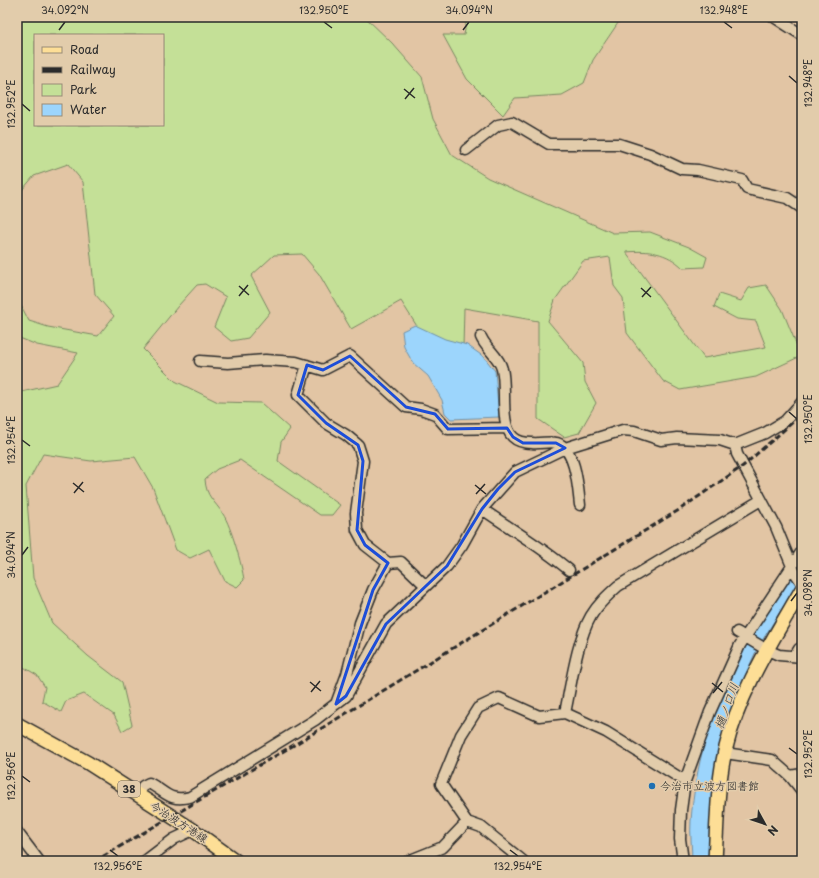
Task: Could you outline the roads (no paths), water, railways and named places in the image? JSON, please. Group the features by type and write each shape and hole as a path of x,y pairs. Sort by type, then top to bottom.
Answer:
{"main road":[{"path":"715,861 720,786 725,752 739,708 763,648 802,584"},
{"name":"今治波方港線","path":"17,724 88,763 193,830 236,861"}],"street":[{"path":"774,17 802,35"},
{"path":"466,150 498,125 512,122 549,144 619,144 650,154 682,169 698,170 742,180 747,189 787,198 802,208"},
{"path":"480,337 485,346 497,359 502,370 507,428 513,437 523,443 556,443 565,448 577,476 580,505"},
{"path":"200,361 228,363 265,360 296,362 323,370 350,356 406,407 421,409 435,414 448,429 507,428"},
{"path":"307,365 298,395 326,423 346,435 358,445 363,461 356,513 357,530 365,545 388,563 401,562 426,586"},
{"path":"136,794 143,786 149,783 170,798 179,800 190,797 315,720 346,696 386,624 447,566 462,545 482,509 515,472 565,448 623,430 634,431 661,440 677,438 720,440 735,445 765,433 785,421 802,402"},
{"path":"735,445 737,454 776,527 793,569 802,584"},
{"path":"565,713 583,634 590,617 600,602 618,586 761,500"},
{"path":"482,509 532,544 548,553 569,570"},
{"path":"683,861 680,839 680,810 685,780 710,712 743,636 793,569 802,551"},
{"path":"336,704 347,674 360,623 373,590 388,563"},
{"path":"743,636 763,648 779,655 799,656 798,649 802,648"},
{"path":"522,861 481,827 467,822 453,804 441,784 460,735 478,708 499,698 538,716 565,713 606,732 685,780"},
{"path":"725,752 772,760 790,776 802,791"},
{"path":"790,776 802,774"},
{"path":"408,861 443,847 467,822"},
{"path":"145,861 174,840 193,830"},
{"path":"17,832 39,861"}],"water":[{"path":"415,325 445,339 467,345 484,357 495,371 499,417 451,419 445,413 442,400 428,376 413,363 404,347 402,331"},
{"name":"樋ノ口川","path":"802,557 802,576 757,649 739,689 727,725 713,782 708,861 692,861 691,821 696,780 705,740 718,700 734,662"}],"railway":[{"path":"95,861 299,742 679,510 743,466 802,414"}],"place":[{"name":"今治市立波方図書館","path":"652,786"}]}
